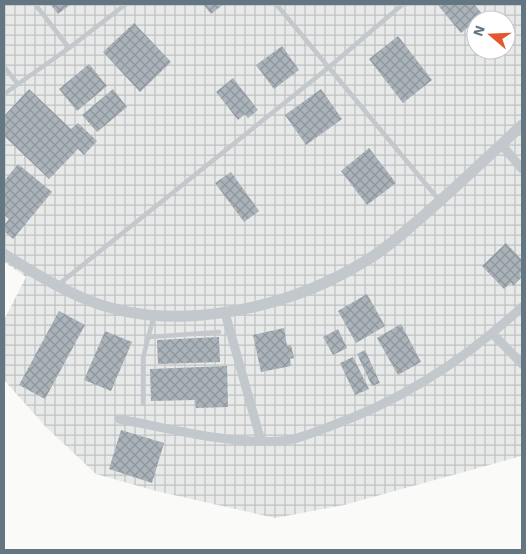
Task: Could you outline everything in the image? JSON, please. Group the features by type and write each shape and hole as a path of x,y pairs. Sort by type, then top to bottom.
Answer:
{"street":[{"path":"4,254 90,301 137,312 154,314 225,313 264,304 316,286 362,264 393,242 522,125"},
{"path":"501,144 522,169"},
{"path":"119,419 241,440 281,441 306,435 353,418 441,373 522,307"},
{"path":"225,313 261,441"},
{"path":"492,333 522,364"}],"lane":[{"path":"34,4 69,48"},
{"path":"4,94 69,48 126,4"},
{"path":"276,4 440,201"},
{"path":"58,285 328,68 403,4"},
{"path":"4,67 18,84"},
{"path":"143,404 143,358 154,314"},
{"path":"149,337 219,332"}],"shaded area":[{"path":"4,4 522,4 522,456 344,505 275,518 156,491 96,474 46,427 4,380 4,320 26,277 4,262"}],"building":[{"path":"50,4 71,4 58,14"},
{"path":"203,4 224,4 211,14"},
{"path":"437,4 474,4 479,10 466,10 466,29 461,33"},
{"path":"134,23 171,62 140,92 103,52"},
{"path":"398,36 432,80 403,103 369,59"},
{"path":"282,46 299,70 274,89 256,65"},
{"path":"89,64 107,86 77,111 59,89"},
{"path":"233,78 258,110 248,118 245,114 238,120 216,92"},
{"path":"29,89 71,129 78,123 97,141 84,155 78,149 49,179 4,136 4,116"},
{"path":"113,89 127,107 97,132 82,115"},
{"path":"321,89 342,119 306,145 285,115"},
{"path":"369,148 396,183 367,205 341,171"},
{"path":"18,164 52,192 13,239 4,231 4,225 9,219 4,215 4,181"},
{"path":"231,172 259,211 244,222 215,183"},
{"path":"506,243 522,260 522,272 520,274 522,277 513,286 511,283 504,289 482,266"},
{"path":"367,294 385,326 356,343 338,311"},
{"path":"59,311 85,325 45,399 19,385"},
{"path":"401,324 421,362 398,375 377,338"},
{"path":"284,328 287,346 291,345 294,358 290,359 291,366 261,372 253,335"},
{"path":"338,329 347,348 333,355 323,337"},
{"path":"105,331 132,342 111,391 84,380"},
{"path":"219,337 220,362 158,364 157,340"},
{"path":"365,350 380,383 372,386 357,354"},
{"path":"353,357 369,389 355,395 340,363"},
{"path":"227,366 228,407 196,408 195,400 151,401 150,369"},
{"path":"121,430 164,443 152,483 109,469"}]}
